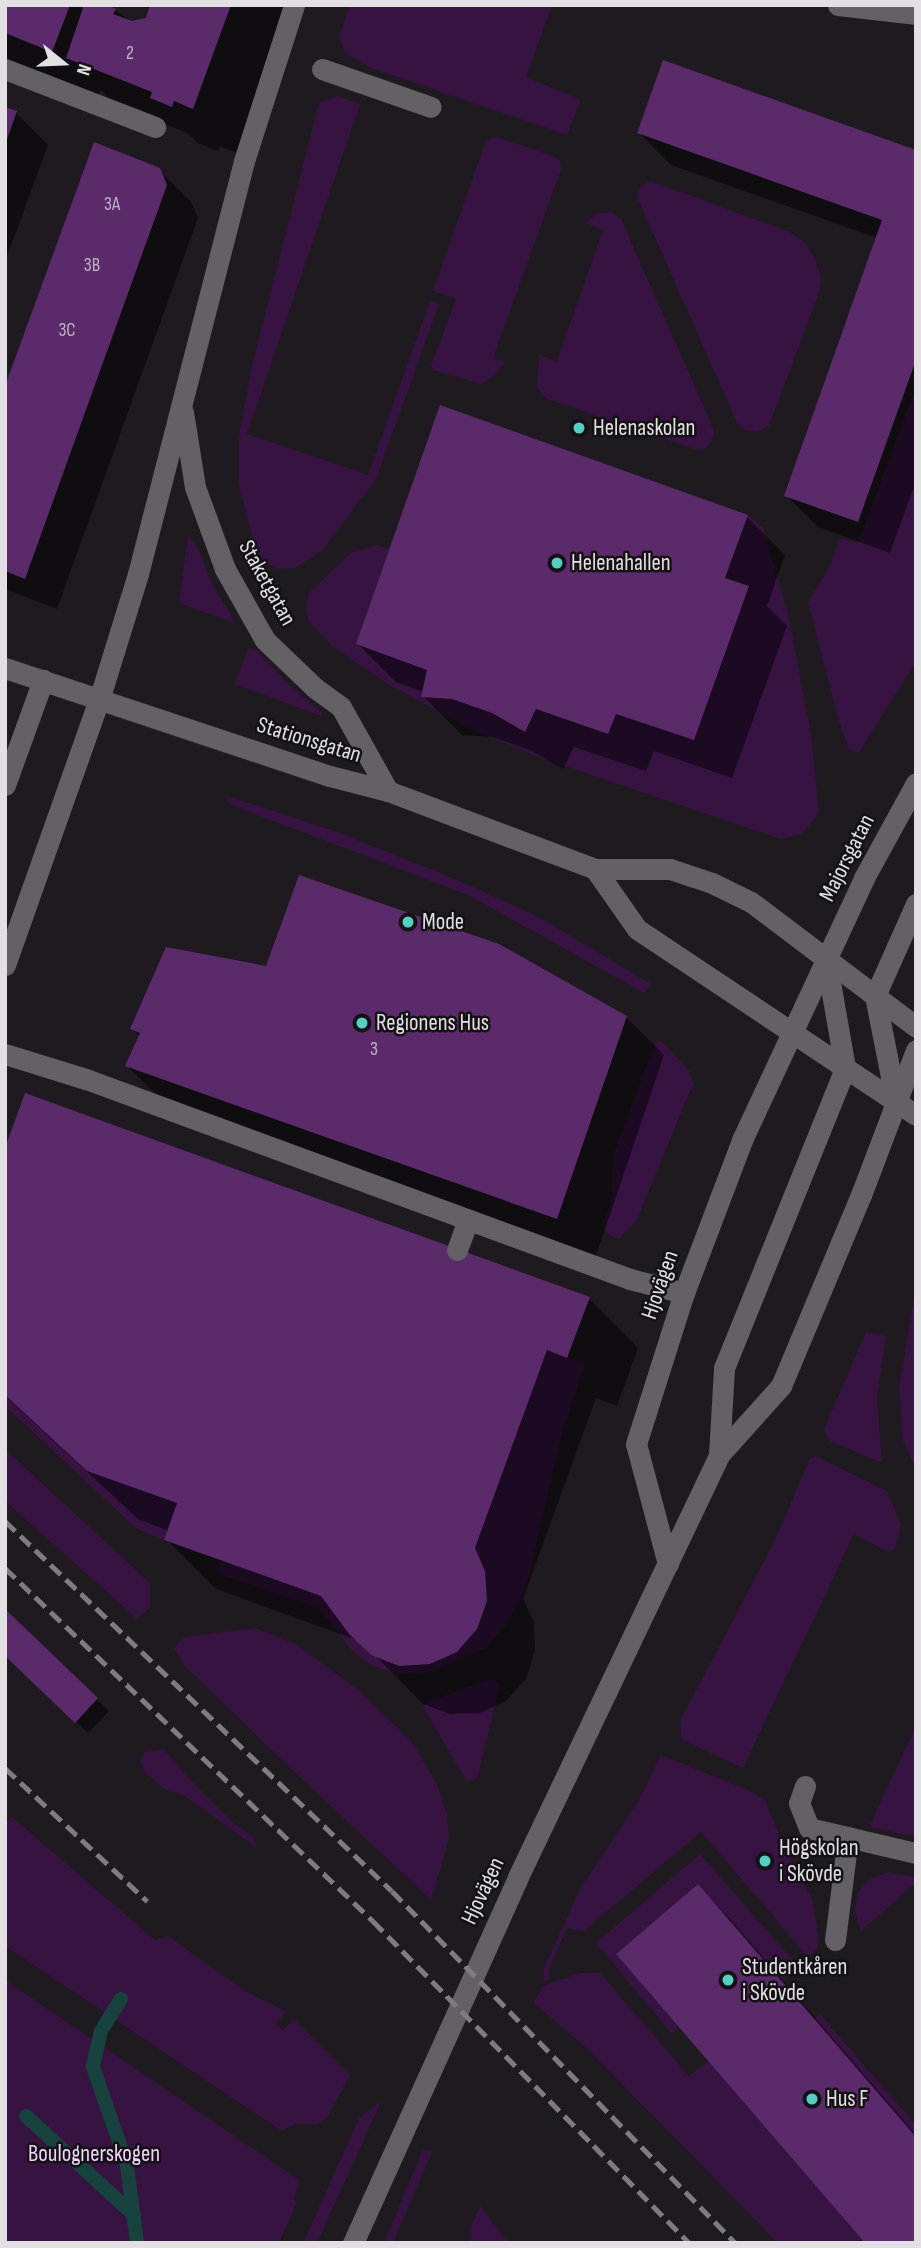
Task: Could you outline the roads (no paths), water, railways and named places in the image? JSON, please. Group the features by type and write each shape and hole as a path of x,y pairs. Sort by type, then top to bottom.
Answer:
{"main road":[{"name":"Staketgatan","path":"5,965 99,700 138,574 244,161 294,5"},
{"path":"838,5 916,14"},
{"path":"5,69 155,127"},
{"path":"322,69 431,107"},
{"name":"Staketgatan","path":"182,402 195,487 225,569 265,640 314,688 341,707 388,791"},
{"name":"Stationsgatan","path":"5,667 330,776 388,791 595,869 670,869 712,883 751,902 916,1027"},
{"path":"5,785 43,680"},
{"name":"Majorsgatan","path":"792,1032 864,878 916,782"},
{"path":"595,869 637,929 916,1115"},
{"path":"897,1102 875,996 916,904"},
{"path":"826,959 845,1068"},
{"name":"Hjovägen","path":"668,1564 636,1444 684,1293 742,1140 792,1032"},
{"name":"Hjovägen","path":"353,2243 518,1877 719,1455 781,1386 916,1050"},
{"path":"5,1054 86,1079 630,1279 684,1293"},
{"name":"Hjovägen","path":"719,1455 724,1368 845,1068"},
{"path":"457,1250 468,1220"},
{"path":"804,1786 799,1803 808,1828 916,1853"},
{"path":"835,1940 848,1837"}],"waterway":[{"path":"121,1999 101,2031 93,2067 127,2165 137,2243"},
{"path":"26,2116 134,2215"}],"railway":[{"path":"5,1521 392,1891 735,2243"},
{"path":"5,1568 373,1921 689,2243"},
{"path":"5,1768 147,1901"}],"place":[{"name":"Helenaskolan","path":"579,428"},
{"name":"Helenahallen","path":"557,563"},
{"name":"Mode","path":"408,922"},
{"name":"Regionens Hus","path":"362,1023"},
{"name":"Högskolan i Skövde","path":"765,1861"},
{"name":"Studentkåren i Skövde","path":"728,1980"},
{"name":"Hus F","path":"812,2099"}],"park label":[{"name":"Boulognerskogen","path":"94,2154"}]}
